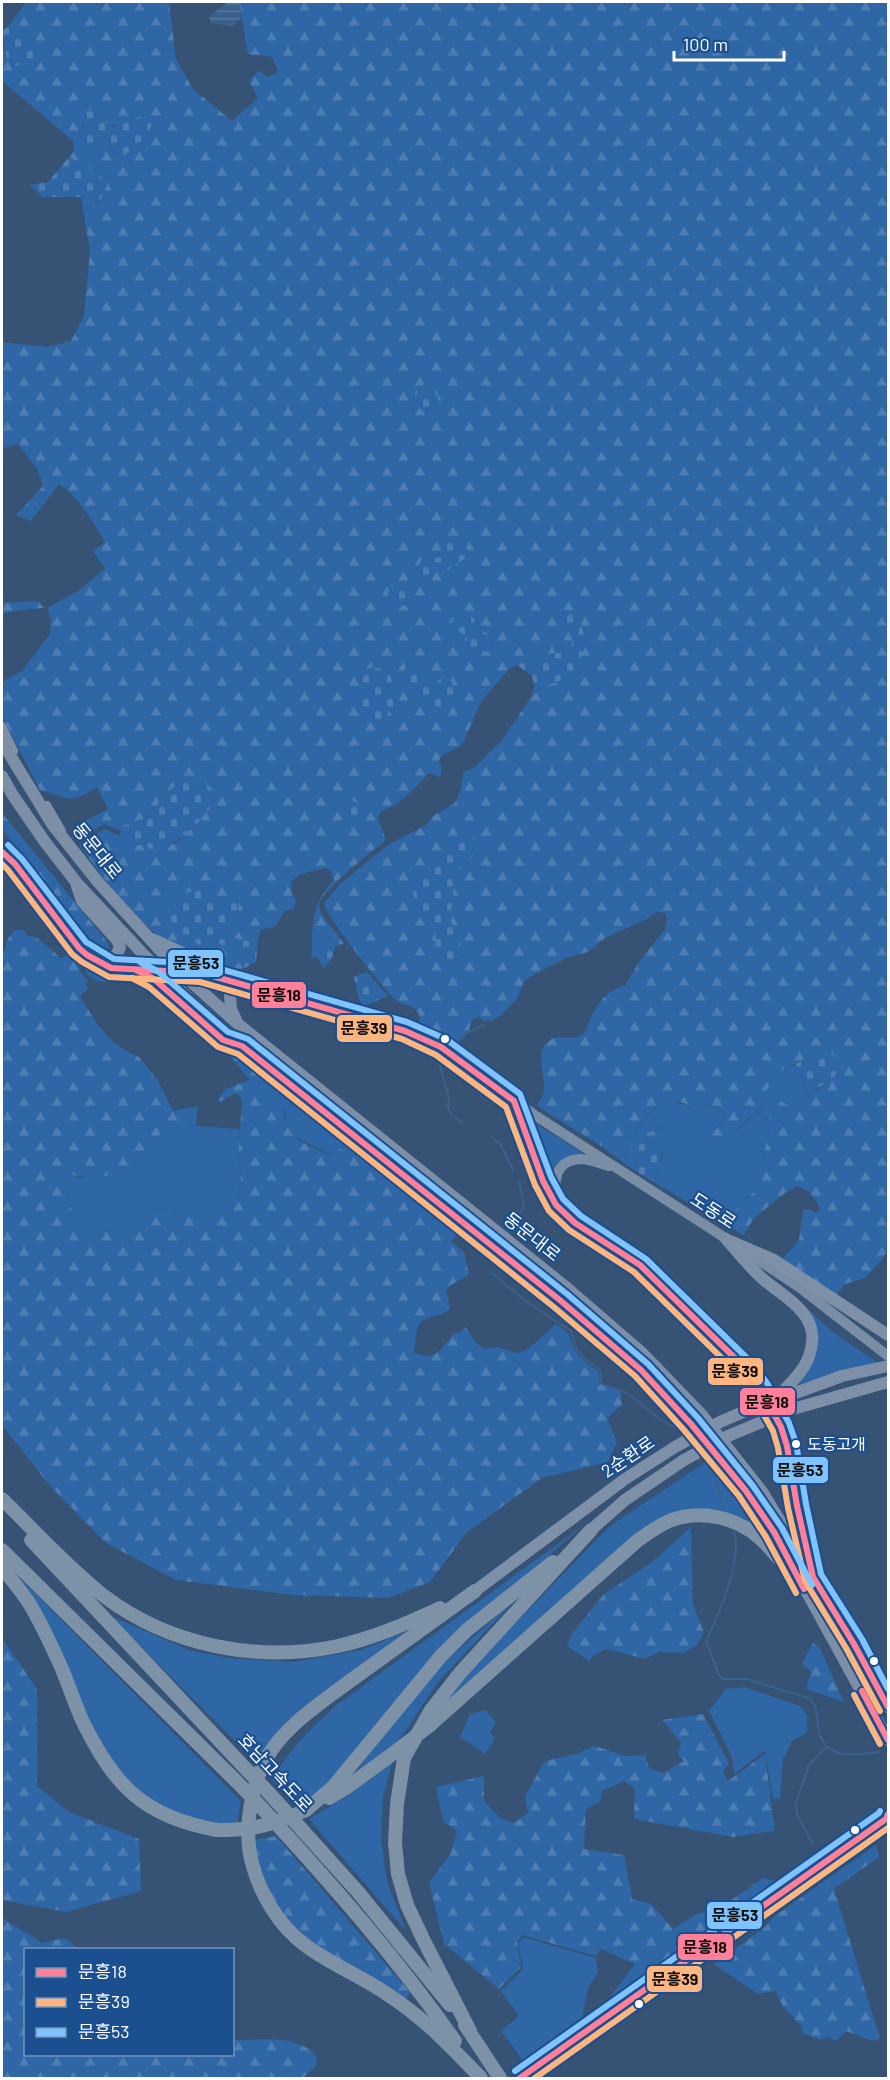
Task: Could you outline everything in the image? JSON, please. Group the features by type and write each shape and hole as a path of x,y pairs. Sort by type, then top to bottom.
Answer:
{"highway":[{"path":"726,1239 774,1260 888,1335"},
{"path":"726,1239 762,1279 798,1306 808,1320 812,1349 802,1371 783,1394"},
{"name":"2순환로","path":"475,1591 625,1479 720,1422 783,1394 887,1363"},
{"name":"2순환로","path":"591,1530 625,1500 684,1461 729,1436 793,1410 888,1382"},
{"path":"2,1499 105,1597 144,1620 177,1635 209,1645 270,1653 338,1646 372,1637 475,1591"},
{"name":"호남고속도로","path":"2,1510 269,1793 358,1892 470,2031 500,2079"},
{"path":"2,1567 29,1603 63,1671 82,1718 105,1764 114,1776 136,1797 156,1810 190,1825 217,1830 244,1830 280,1822 346,1788 429,1726 638,1541 669,1521 688,1516 706,1515 741,1525 760,1538 806,1579"},
{"path":"306,1810 341,1778 441,1656 467,1630 591,1530"},
{"path":"470,2031 407,1905 398,1874 395,1843 397,1804 404,1758 431,1710 460,1673 591,1530"},
{"name":"호남고속도로","path":"2,1550 236,1781 328,1880 434,2011 481,2079"},
{"path":"475,1591 314,1708 286,1733 269,1754 254,1787 248,1830 250,1855 256,1877 269,1904 283,1924 304,1945 386,1993 420,2017 441,2035 481,2079"}],"main road":[{"name":"동문대로","path":"2,742 52,824 98,882 179,971 238,1024 567,1288 640,1352 701,1413 763,1493 888,1740"},
{"name":"동문대로","path":"2,776 12,795 76,882 159,971 242,1046 561,1301 641,1370 689,1421 746,1491 854,1644 888,1707"},
{"path":"76,882 82,901 117,940 120,947 118,954 112,960 97,961"},
{"path":"146,936 213,967 230,981"},
{"path":"159,971 202,974 405,1031 429,1041 471,1068 514,1101"},
{"path":"238,1024 231,1009 230,995 235,989 246,986"},
{"name":"동문대로","path":"514,1101 545,1187 564,1214 640,1265 753,1378 781,1427 787,1446 799,1516 806,1579"},
{"name":"도동로","path":"514,1101 799,1287 887,1363"},
{"path":"564,1214 554,1183 558,1171 564,1165 577,1159 584,1159 617,1167"},
{"path":"524,2076 888,1817"}],"street":[{"path":"2,726 25,773 57,820 66,840"},
{"path":"2,852 15,864 79,948 87,955 111,968 159,971"},
{"path":"136,969 154,979 223,1040 242,1046"}],"green space":[{"path":"26,2 169,2 176,59 193,89 232,121 258,98 249,81 258,71 269,77 278,71 272,57 248,54 239,2 888,2 888,1249 882,1260 865,1278 845,1284 836,1295 783,1259 799,1240 803,1210 809,1209 816,1213 820,1209 811,1194 797,1186 754,1218 744,1235 722,1223 756,1190 763,1176 762,1162 771,1122 768,1114 762,1111 744,1122 728,1140 720,1142 715,1141 712,1135 721,1123 724,1113 711,1107 693,1107 679,1102 665,1103 647,1115 635,1132 638,1136 642,1136 663,1128 666,1138 661,1155 658,1145 650,1141 638,1145 629,1138 620,1136 601,1146 537,1106 544,1091 541,1056 545,1044 555,1038 573,1038 585,1032 599,1003 610,992 625,986 639,962 665,929 667,918 665,913 657,912 605,938 588,952 569,957 525,980 516,1000 500,1016 491,1021 478,1017 471,1022 466,1035 456,1045 438,1034 419,1029 417,1011 397,1001 357,953 327,911 324,904 339,885 388,845 426,825 433,816 455,803 461,789 463,772 475,767 501,741 532,696 544,686 565,679 586,642 566,620 572,636 569,652 548,654 541,659 528,660 509,669 481,702 462,745 443,755 439,760 442,769 440,777 429,773 401,801 381,811 378,818 386,840 337,882 321,900 319,906 321,913 337,934 329,943 312,951 315,913 318,905 327,888 334,880 331,871 326,868 300,874 291,882 292,894 296,901 293,910 284,911 276,926 261,930 258,939 248,941 228,937 228,927 239,909 215,943 246,951 245,968 236,969 188,954 153,932 124,903 85,853 79,844 105,829 139,845 174,844 193,827 217,799 187,778 170,791 145,818 123,825 121,831 104,824 89,833 81,823 108,809 97,787 70,799 40,790 2,717 2,682 22,671 50,634 51,621 47,608 78,591 105,569 93,551 105,542 79,503 59,484 31,521 16,515 43,486 37,469 18,444 2,449 2,342 48,347 71,341 84,316 90,251 83,210 99,202 95,172 69,157 74,151 73,141 2,81 2,39 7,60 26,35 10,24","holes":["86,113 105,124 115,126 135,118 117,154 107,145 100,145 82,128","806,1058 835,1076 819,1089 789,1105 764,1094 780,1071"]},
{"path":"10,24 28,34 41,49 32,59 16,66 7,60 2,32"},
{"path":"90,108 98,118 110,126 145,116 152,124 145,138 124,156 107,145 87,147 82,142 82,134"},
{"path":"69,157 107,182 105,192 100,199 83,210 81,197 42,197 30,185 48,182"},
{"path":"429,384 436,391 439,403 433,409 422,411 417,406 415,392 422,385"},
{"path":"448,542 466,548 470,555 448,570 431,564 427,584 422,585 414,576 425,552 429,557 443,556"},
{"path":"400,582 405,583 411,589 411,599 405,605 400,606 395,605 389,599 388,594 389,589 395,583"},
{"path":"38,601 44,608 2,614 2,603"},
{"path":"560,609 570,611 580,621 586,642 584,652 574,670 565,679 544,686 532,696 534,686 532,676 517,665 528,660 541,659 548,654 569,652 572,641 571,631 558,614"},
{"path":"461,614 472,616 480,631 492,637 496,650 488,653 471,647 462,633 446,631 446,624"},
{"path":"407,661 419,665 429,683 434,684 443,677 452,682 455,694 451,701 439,707 418,701 415,686 402,680 400,674 400,667"},
{"path":"374,667 385,670 391,677 394,704 387,715 374,722 363,713 360,691 366,669"},
{"path":"187,778 201,778 214,791 217,799 191,829 158,851 119,837 123,825 145,818 170,791"},
{"path":"350,799 357,803 360,813 350,818 343,804"},
{"path":"2,813 109,944 108,950 97,954 85,945 26,870 32,866 2,829"},
{"path":"469,838 482,839 480,846 452,880 451,920 459,939 460,953 452,959 441,961 435,950 436,933 421,919 408,880 411,875 425,877 459,843"},
{"path":"204,888 218,897 225,913 231,901 239,903 229,928 228,937 248,941 258,939 256,962 245,968 245,951 215,943 199,945 177,929 171,919 168,904 186,893"},
{"path":"16,930 24,930 26,935 36,937 61,958 74,952 81,973 88,981 85,984 89,988 80,996 97,1024 124,1050 139,1057 157,1079 173,1111 198,1106 196,1125 173,1128 164,1132 144,1150 131,1169 95,1177 58,1171 52,1177 68,1194 74,1221 83,1228 110,1231 128,1226 158,1208 179,1212 226,1212 235,1206 239,1197 241,1172 238,1153 242,1102 240,1096 235,1093 220,1102 218,1100 225,1089 250,1080 222,1047 223,1045 264,1077 257,1090 276,1095 288,1127 295,1137 331,1155 347,1140 420,1200 431,1215 457,1234 451,1242 464,1252 469,1275 446,1290 450,1309 420,1324 417,1329 414,1352 427,1356 432,1355 442,1348 454,1333 460,1333 465,1326 477,1344 485,1349 499,1348 517,1353 537,1342 555,1324 568,1334 580,1357 598,1371 600,1384 621,1393 622,1405 607,1418 617,1442 608,1462 542,1478 467,1532 430,1582 388,1598 293,1595 176,1580 106,1543 50,1486 2,1425 2,952 10,936"},
{"path":"337,934 344,944 336,945 331,960 324,968 317,957 311,958 312,951 329,943"},
{"path":"86,967 103,971 139,977 156,985 205,1030 204,1032 180,1017 145,986 124,980 98,981 86,973"},
{"path":"367,972 388,996 364,1006 359,999 354,977"},
{"path":"830,1052 837,1062 835,1076 809,1095 796,1064 806,1058"},
{"path":"796,1064 809,1095 789,1105 763,1094 780,1071"},
{"path":"264,1077 347,1140 341,1148 332,1155 293,1136 280,1102 257,1090"},
{"path":"669,1101 720,1110 724,1113 721,1123 715,1129 737,1131 745,1122 759,1113 763,1111 768,1114 771,1122 762,1162 763,1175 756,1190 722,1223 652,1181 659,1168 662,1155 663,1142 660,1127 645,1136 638,1136 635,1132 649,1114"},
{"path":"527,1118 583,1153 561,1162 547,1180 525,1120"},
{"path":"184,1125 240,1129 238,1153 241,1172 239,1197 235,1206 226,1212 179,1212 158,1208 128,1226 110,1231 83,1228 74,1222 68,1194 52,1177 58,1171 80,1178 131,1169 151,1141 160,1133"},
{"path":"613,1137 632,1138 638,1145 633,1150 627,1151 624,1163 601,1146"},
{"path":"650,1141 658,1145 661,1155 659,1168 652,1181 634,1170 636,1159 633,1150 638,1145"},
{"path":"633,1150 636,1159 634,1170 624,1163 627,1151"},
{"path":"803,1304 831,1331 880,1364 828,1375 800,1384 798,1382 813,1356 801,1305"},
{"path":"710,1459 767,1535 744,1518 708,1510 670,1519 433,1716 452,1688 610,1526"},
{"path":"585,1524 451,1642 323,1792 298,1807 272,1780 302,1739 338,1704"},
{"path":"691,1527 693,1605 704,1632 696,1646 683,1653 659,1652 645,1659 606,1649 589,1661 567,1646 571,1635 604,1594 651,1563"},
{"path":"8,1566 241,1801 237,1824 210,1824 166,1811 134,1789 107,1759"},
{"path":"514,1601 438,1682 398,1742 348,1783 409,1700 449,1658"},
{"path":"109,1615 189,1650 228,1658 293,1662 361,1650 418,1627 280,1730 256,1762"},
{"path":"2,1638 37,1689 37,1786 69,1812 139,1839 141,1891 66,1912 2,1900"},
{"path":"813,1643 820,1648 844,1702 806,1689 811,1671 802,1664"},
{"path":"744,1687 800,1706 807,1715 807,1733 792,1741 783,1760 780,1799 773,1798 765,1751 734,1774 732,1758 709,1711 726,1689"},
{"path":"486,1710 496,1723 490,1732 495,1739 485,1754 460,1737 470,1714"},
{"path":"703,1714 729,1763 723,1772 728,1781 765,1754 775,1831 733,1837 634,1819 635,1789 624,1781 602,1791 600,1802 586,1809 584,1849 624,1855 632,1899 651,1904 673,1929 698,1913 714,1912 763,1878 778,1882 609,1998 635,1964 601,1949 596,1956 522,1935 517,1941 521,1967 499,1989 444,1944 429,1883 451,1853 457,1831 443,1821 436,1787 484,1776 484,1801 500,1818 514,1823 528,1813 525,1796 545,1761 576,1754 595,1746 625,1756 645,1755 649,1768 663,1773 684,1761 678,1755 681,1743 662,1720"},
{"path":"392,1763 383,1797 381,1838 387,1881 406,1931 309,1819 349,1795"},
{"path":"276,1836 410,1992 406,2000 329,1958 293,1930 271,1903 250,1841"},
{"path":"876,1845 879,1857 834,1889 880,2039 873,2041 846,2031 836,2041 827,2037 820,2040 802,2033 802,2027 782,2005 776,1991 758,1994 714,1964 763,1929 775,1916"},
{"path":"2,1918 42,1943 64,1938 78,1948 24,1948 24,2056 234,2056 234,2040 266,2039 300,2045 317,2057 316,2066 303,2078 2,2078"},
{"path":"523,1937 596,1958 598,1973 588,1988 582,2018 523,2061 501,2031 519,2016 501,1991 523,1969 518,1943"}],"shaded area":[{"path":"228,2 240,3 241,18 233,26 211,23 209,17"}],"waterway":[{"path":"455,1044 466,1033 484,1025"},
{"path":"440,1066 449,1099 448,1107 451,1114 462,1123"},
{"path":"493,1138 501,1145 513,1170"},
{"path":"516,1219 524,1207 519,1181"},
{"path":"493,1274 527,1302 571,1331 577,1350 600,1370 601,1383 628,1394 665,1423 680,1428"},
{"path":"709,1466 723,1507"},
{"path":"734,1531 736,1543 733,1572 706,1641 719,1675 723,1679 746,1679 811,1699 816,1709 821,1738 826,1745 833,1750 850,1755 879,1752"},
{"path":"813,1844 797,1815 796,1803 809,1765 826,1747"}],"transit line":[{"name":"문흥53","path":"8,845 22,859 86,942 114,959 203,964 407,1022 446,1039 520,1094 551,1177 563,1199 581,1216 646,1259 750,1361 767,1383 789,1423 796,1443 821,1574 862,1639 888,1689"},
{"name":"문흥18","path":"2,852 15,864 79,948 111,968 202,973 405,1031 441,1047 514,1101 543,1181 556,1205 575,1223 640,1265 744,1367 759,1387 781,1427 787,1446 797,1506 813,1577 854,1644 888,1707"},
{"name":"문흥39","path":"2,864 72,954 109,977 200,982 402,1039 436,1055 506,1107 535,1185 549,1211 569,1230 634,1272 737,1373 751,1392 773,1431 778,1448 788,1508 805,1581 846,1648 880,1711"},
{"name":"문흥53","path":"140,962 159,972 228,1032 248,1039 567,1294 648,1364 698,1418 753,1486 782,1528 812,1585"},
{"name":"문흥18","path":"136,970 154,979 223,1040 242,1046 561,1301 641,1370 691,1424 746,1491 774,1532 804,1589"},
{"name":"문흥39","path":"132,978 149,987 218,1047 238,1054 555,1308 635,1376 739,1496 766,1537 796,1593"},
{"name":"문흥18","path":"862,1691 888,1740"},
{"name":"문흥39","path":"854,1695 880,1744"},
{"name":"문흥53","path":"515,2071 880,1811"},
{"name":"문흥18","path":"520,2078 886,1819 888,1814"},
{"name":"문흥39","path":"535,2078 888,1828"}],"place":[{"name":"도동고개","path":"796,1444"}]}
